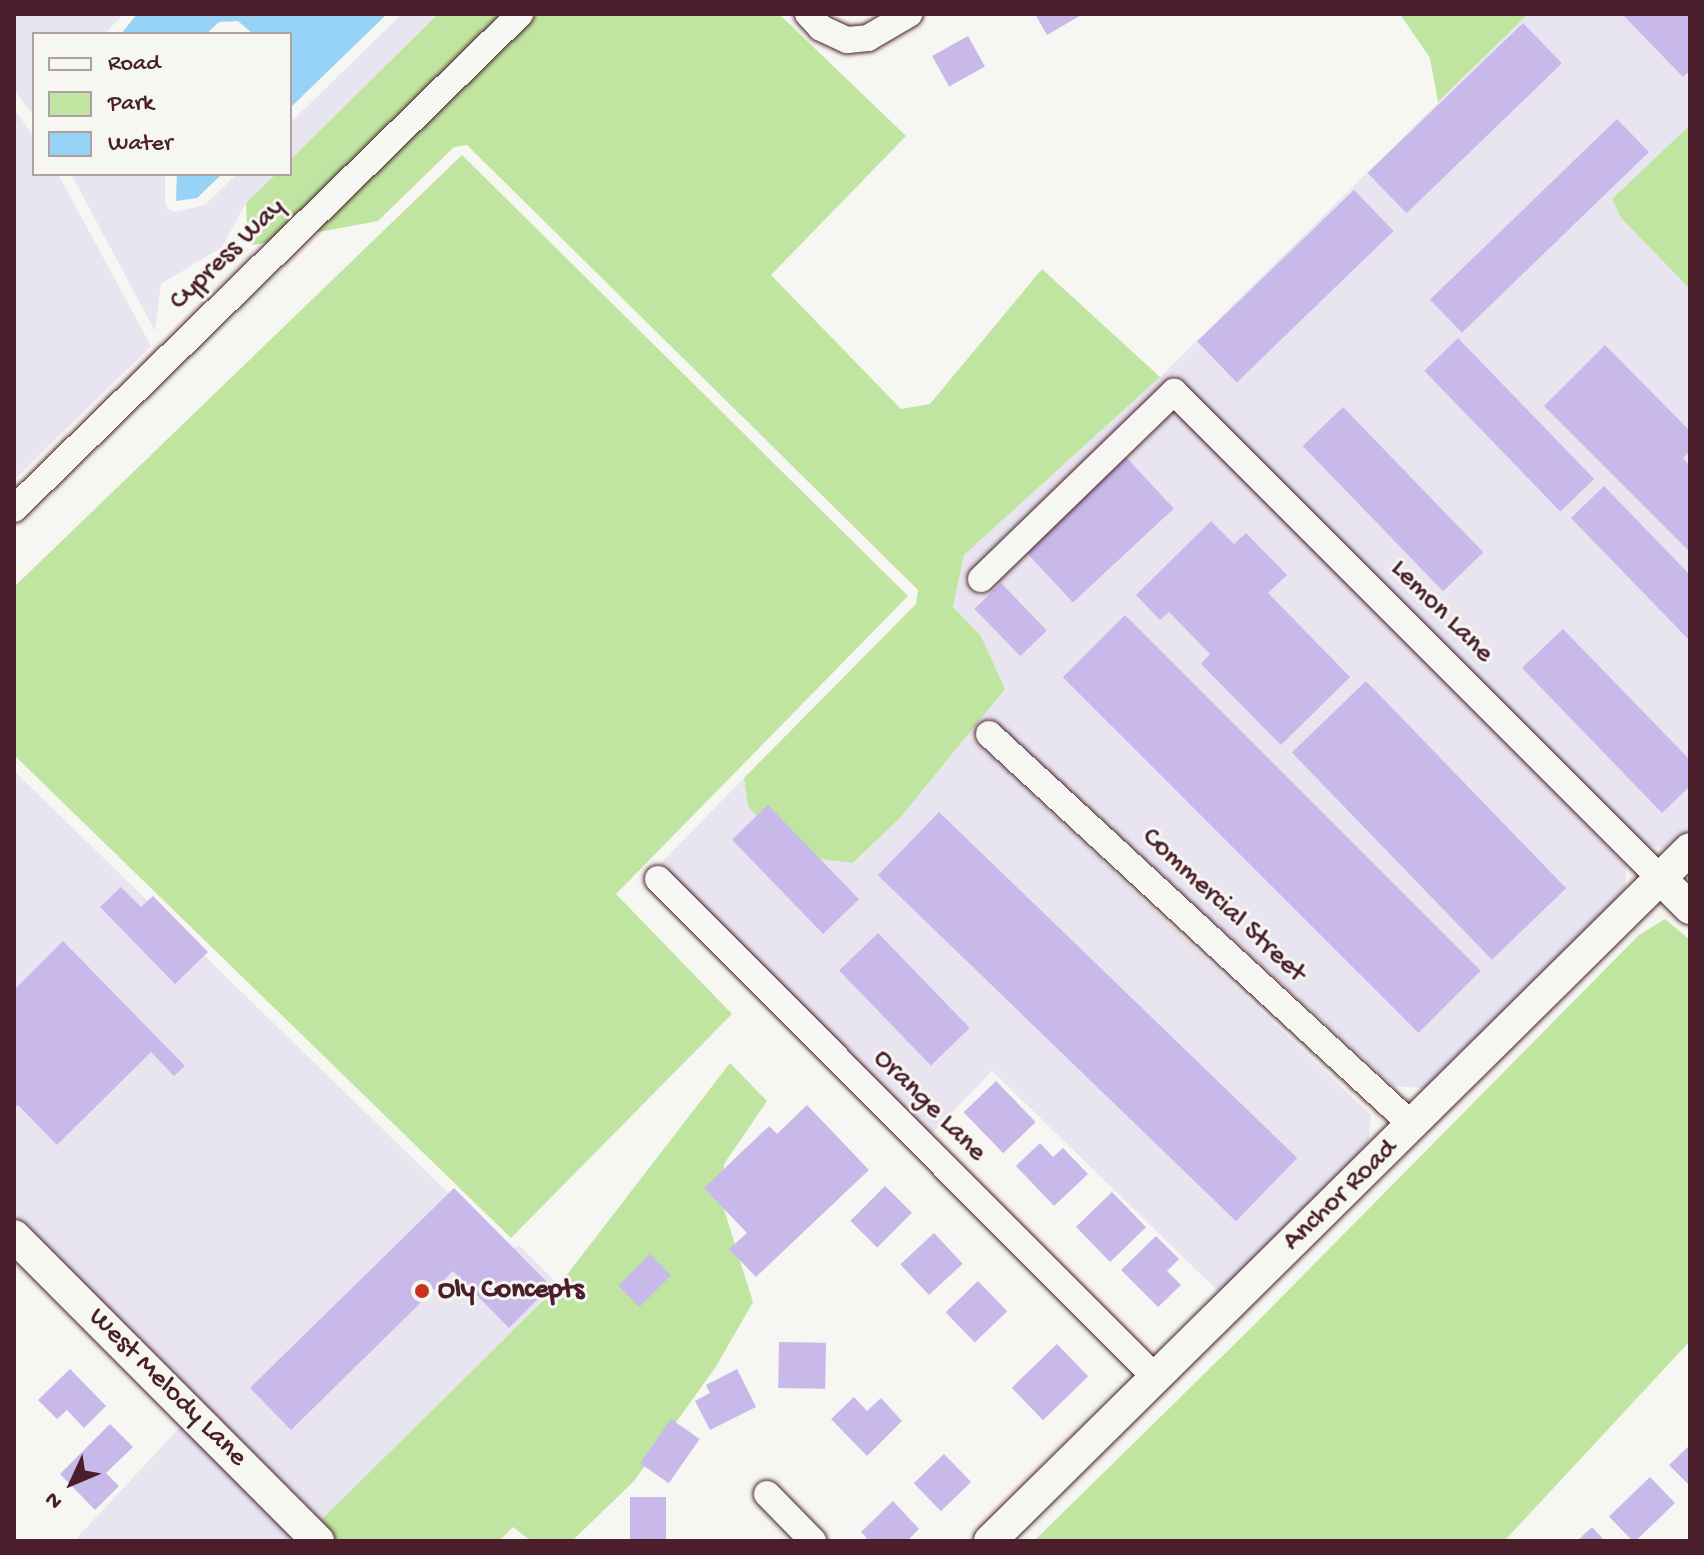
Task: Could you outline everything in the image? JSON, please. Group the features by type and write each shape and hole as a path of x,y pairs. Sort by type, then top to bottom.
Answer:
{"street":[{"name":"Cypress Way","path":"14,509 520,14"},
{"path":"808,14 821,28 847,40 868,38 909,14"},
{"name":"Lemon Lane","path":"981,579 1174,392 1661,879"},
{"name":"Commercial Street","path":"989,734 1413,1126"},
{"name":"Anchor Road","path":"990,1541 1690,849"},
{"name":"Orange Lane","path":"658,879 1155,1377"},
{"path":"1661,879 1690,908"},
{"name":"West Melody Lane","path":"14,1236 318,1541"},
{"path":"767,1494 813,1541"}],"shaded area":[{"path":"14,14 123,14 107,32 32,32 32,114 14,89"},
{"path":"402,14 438,14 292,158 292,121"},
{"path":"1528,14 1690,14 1690,125 1612,199 1621,218 1690,289 1690,838 1685,843 1665,848 1648,846 1175,374 963,580 980,597 1173,410 1626,866 1625,899 1432,1089 1394,1086 989,717 971,737 1371,1115 1367,1159 1222,1295 992,1071 931,1134 661,863 744,778 748,806 854,863 900,818 1005,689 981,636 953,607 964,555 1160,377"},
{"path":"14,109 32,134 32,176 59,176 151,346 14,480"},
{"path":"72,176 165,176 167,209 176,212 205,205 235,176 274,176 246,203 222,247 161,284 155,331"},
{"path":"14,771 503,1246 512,1249 519,1245 559,1285 319,1522 14,1216"},
{"path":"183,1424 299,1541 74,1541"}],"green space":[{"path":"438,14 503,14 269,242 253,245 247,230 246,203 274,176 292,176 292,158"},
{"path":"537,14 779,14 906,136 771,275 901,409 930,404 1042,269 1160,377 964,555 953,607 981,636 1005,689 900,818 853,863 790,855 748,806 744,778 916,604 918,590 467,145 454,147 378,221 313,233"},
{"path":"1400,14 1528,14 1438,102 1430,58"},
{"path":"1690,125 1690,289 1621,218 1612,199"},
{"path":"462,155 908,596 616,894 732,1014 511,1238 14,755 14,587"},
{"path":"1665,919 1690,940 1690,1341 1506,1539 1034,1541 1253,1326 1639,935"},
{"path":"730,1063 767,1101 724,1164 723,1206 753,1302 717,1365 634,1481 572,1541 531,1541 513,1527 499,1541 337,1541 319,1522 559,1285"}],"water":[{"path":"137,14 387,14 292,106 292,32 251,32 238,21 219,22 208,32 123,32"},
{"path":"177,176 220,176 197,198 176,201"}],"building":[{"path":"1035,14 1083,14 1047,35"},
{"path":"1622,14 1690,14 1690,71 1683,77"},
{"path":"1523,23 1562,63 1407,213 1368,173"},
{"path":"968,36 985,67 949,86 932,56"},
{"path":"1617,119 1649,152 1462,333 1430,300"},
{"path":"1354,190 1394,231 1237,382 1197,341"},
{"path":"1458,338 1594,479 1560,512 1424,371"},
{"path":"1605,345 1690,431 1690,451 1683,458 1690,466 1690,552 1544,406"},
{"path":"1343,407 1483,552 1443,591 1303,446"},
{"path":"1124,455 1174,508 1073,603 1023,549"},
{"path":"1604,486 1690,575 1690,641 1571,518"},
{"path":"1211,521 1234,544 1246,533 1287,575 1268,593 1350,677 1281,745 1201,664 1210,654 1169,612 1160,620 1136,595"},
{"path":"1001,583 1047,630 1020,656 974,609"},
{"path":"1125,615 1481,971 1418,1033 1063,677"},
{"path":"1563,629 1690,760 1690,786 1662,813 1522,668"},
{"path":"1366,681 1566,888 1492,960 1292,753"},
{"path":"768,805 859,899 823,934 732,840"},
{"path":"939,812 1297,1158 1236,1221 878,875"},
{"path":"121,887 141,907 153,896 208,952 175,984 100,907"},
{"path":"878,933 970,1028 931,1065 839,971"},
{"path":"63,941 185,1066 174,1076 151,1052 57,1145 18,1105 14,1108 14,990"},
{"path":"996,1081 1036,1122 1003,1153 964,1112"},
{"path":"807,1105 869,1170 756,1277 729,1249 747,1233 704,1188 769,1126 777,1134"},
{"path":"1040,1143 1053,1157 1063,1148 1088,1174 1054,1206 1016,1166"},
{"path":"885,1186 912,1213 877,1248 850,1221"},
{"path":"454,1188 551,1286 509,1328 453,1271 291,1430 250,1388"},
{"path":"1112,1192 1146,1227 1110,1262 1076,1227"},
{"path":"934,1233 963,1264 929,1295 900,1264"},
{"path":"1156,1236 1179,1259 1167,1271 1181,1285 1158,1307 1121,1270"},
{"path":"650,1254 671,1275 639,1307 618,1286"},
{"path":"978,1281 1007,1311 975,1342 946,1312"},
{"path":"779,1342 826,1343 825,1389 778,1388"},
{"path":"1057,1344 1088,1376 1043,1420 1012,1388"},
{"path":"70,1369 106,1406 84,1428 67,1410 57,1419 38,1400"},
{"path":"737,1369 756,1407 710,1430 695,1401 710,1393 706,1385"},
{"path":"854,1397 867,1411 881,1398 902,1421 867,1456 831,1419"},
{"path":"671,1419 700,1439 669,1483 640,1463"},
{"path":"110,1424 133,1447 106,1473 119,1486 95,1510 60,1474"},
{"path":"1690,1445 1690,1486 1669,1465"},
{"path":"944,1454 971,1482 941,1511 914,1483"},
{"path":"1650,1477 1675,1503 1636,1541 1609,1517"},
{"path":"630,1497 666,1497 666,1541 630,1541"},
{"path":"893,1501 919,1529 907,1541 869,1541 861,1532"},
{"path":"1592,1527 1605,1541 1577,1541"}],"place":[{"name":"Oly Concepts","path":"422,1291"}]}
